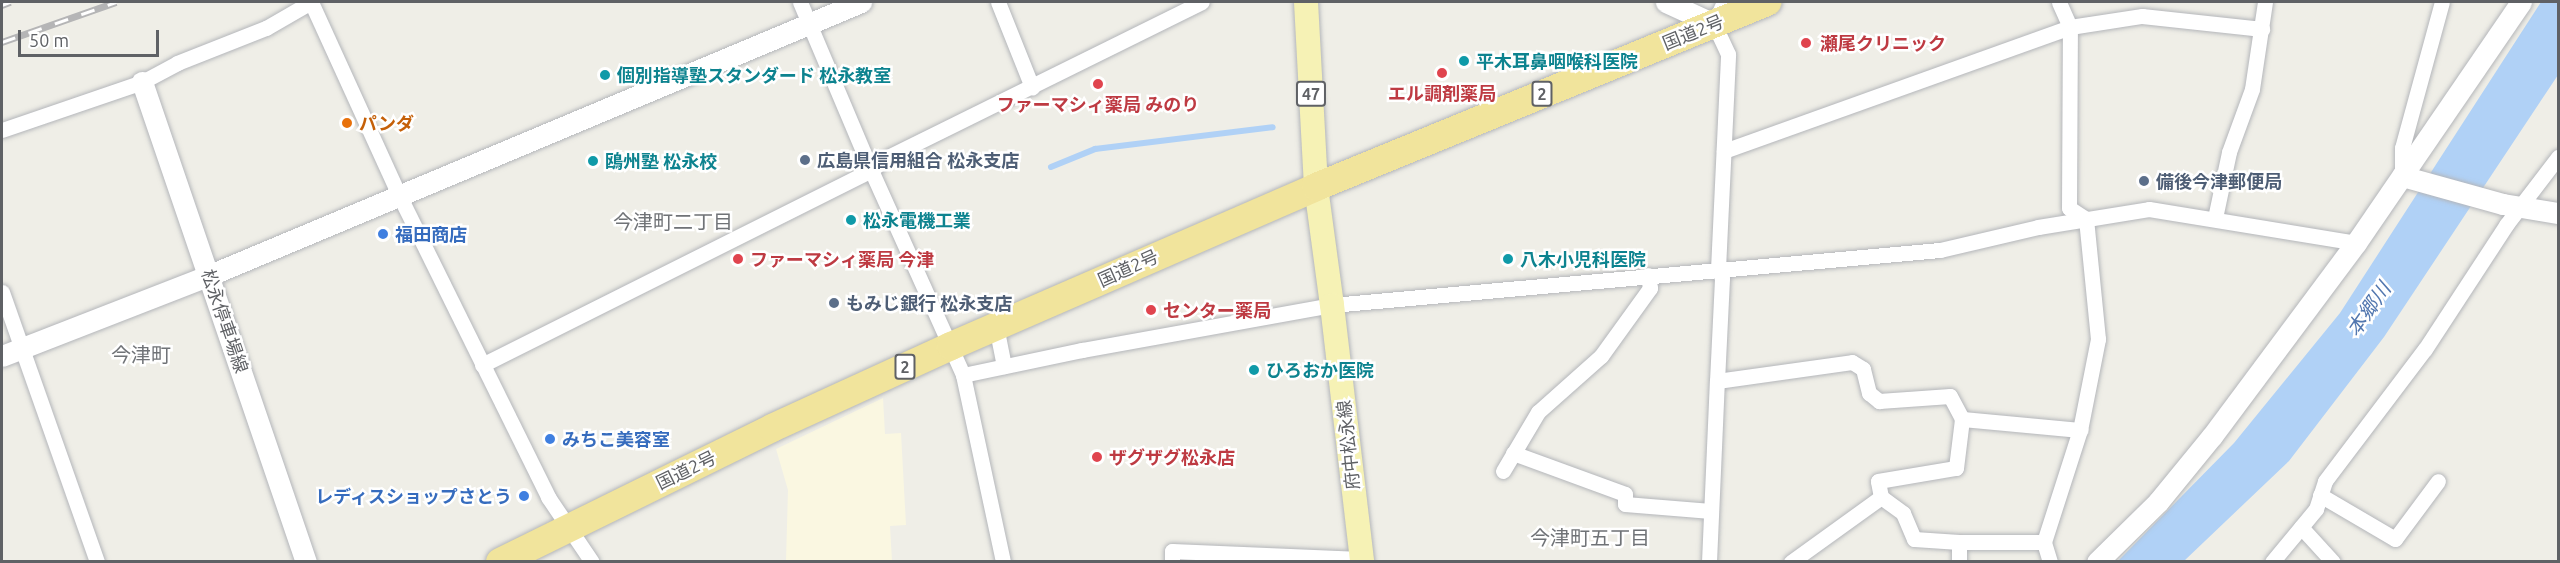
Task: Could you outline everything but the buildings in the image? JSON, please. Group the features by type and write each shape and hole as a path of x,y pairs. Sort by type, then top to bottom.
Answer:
{"highway":[{"name":"国道2号","path":"500,561 772,428 996,326 1719,13 1768,2"}],"main road":[{"name":"47","path":"1306,2 1316,187"},
{"name":"府中松永線","path":"1316,187 1361,560"}],"street":[{"path":"2,130 142,82 177,63 266,27 311,2 399,195 548,497 592,561"},
{"path":"800,2 871,170 963,375 1003,561"},
{"path":"2,356 210,275 861,2"},
{"path":"998,2 1032,87"},
{"path":"482,365 871,170 888,157 1202,2"},
{"path":"1666,2 1719,13 1728,54 1718,269 1722,278 1709,561"},
{"path":"2059,2 2070,27 2069,208 2086,219"},
{"path":"2215,218 2229,152 2252,89 2265,2"},
{"path":"2097,561 2158,502 2212,436 2356,243 2402,176 2411,148 2442,2"},
{"path":"2411,148 2521,2"},
{"path":"1724,151 2070,27 2142,16 2262,29"},
{"name":"松永停車場線","path":"142,82 210,275 306,561"},
{"path":"2272,561 2316,509 2325,481 2426,349 2506,225 2512,206 2559,157"},
{"path":"2402,176 2512,206 2559,213"},
{"path":"963,375 1082,350 1332,305 1940,250 2038,227 2149,208 2356,243"},
{"path":"2050,561 2044,542 2080,430 2098,339 2086,219"},
{"path":"1503,471 1538,412 1601,356 1650,288 1648,275"},
{"path":"2,292 97,561"},
{"path":"996,326 1004,366"},
{"path":"1717,381 1852,363 1863,369 1869,393 1879,401 1950,396 1962,419 1956,468 1878,482 1881,497 1903,513 1914,540 2044,542"},
{"path":"1962,419 2080,430"},
{"path":"1513,453 1625,494 1625,504 1711,511"},
{"path":"2320,495 2395,538 2438,481"},
{"path":"1791,561 1881,497"},
{"path":"2301,527 2333,561"},
{"path":"1959,542 1959,561"},
{"path":"1172,561 1172,551 1361,560"}],"shaded area":[{"path":"883,398 885,434 901,433 906,525 890,526 892,561 786,561 788,490 776,449"}],"water":[{"name":"本郷川","path":"2541,2 2558,2 2558,75 2384,337 2289,461 2184,561 2117,562 2234,443 2340,313"}],"waterway":[{"path":"1051,167 1095,149 1273,127"}],"railway":[{"path":"2,5 10,2"},
{"path":"2,42 116,2"}],"place":[{"name":"瀬尾クリニック","path":"1806,43"},
{"name":"平木耳鼻咽喉科医院","path":"1464,61"},
{"name":"エル調剤薬局","path":"1442,73"},
{"name":"個別指導塾スタンダード 松永教室","path":"605,75"},
{"name":"ファーマシィ薬局 みのり","path":"1098,84"},
{"name":"パンダ","path":"347,123"},
{"name":"広島県信用組合 松永支店","path":"805,160"},
{"name":"鴎州塾 松永校","path":"593,161"},
{"name":"備後今津郵便局","path":"2144,181"},
{"name":"松永電機工業","path":"851,220"},
{"name":"福田商店","path":"383,234"},
{"name":"ファーマシィ薬局 今津","path":"738,259"},
{"name":"八木小児科医院","path":"1508,259"},
{"name":"もみじ銀行 松永支店","path":"834,303"},
{"name":"センター薬局","path":"1151,310"},
{"name":"ひろおか医院","path":"1254,370"},
{"name":"みちこ美容室","path":"550,439"},
{"name":"ザグザグ松永店","path":"1097,457"},
{"name":"レディスショップさとう","path":"524,496"}],"district":[{"name":"今津町二丁目","path":"673,221"},
{"name":"今津町","path":"141,354"},
{"name":"今津町五丁目","path":"1590,537"}]}
